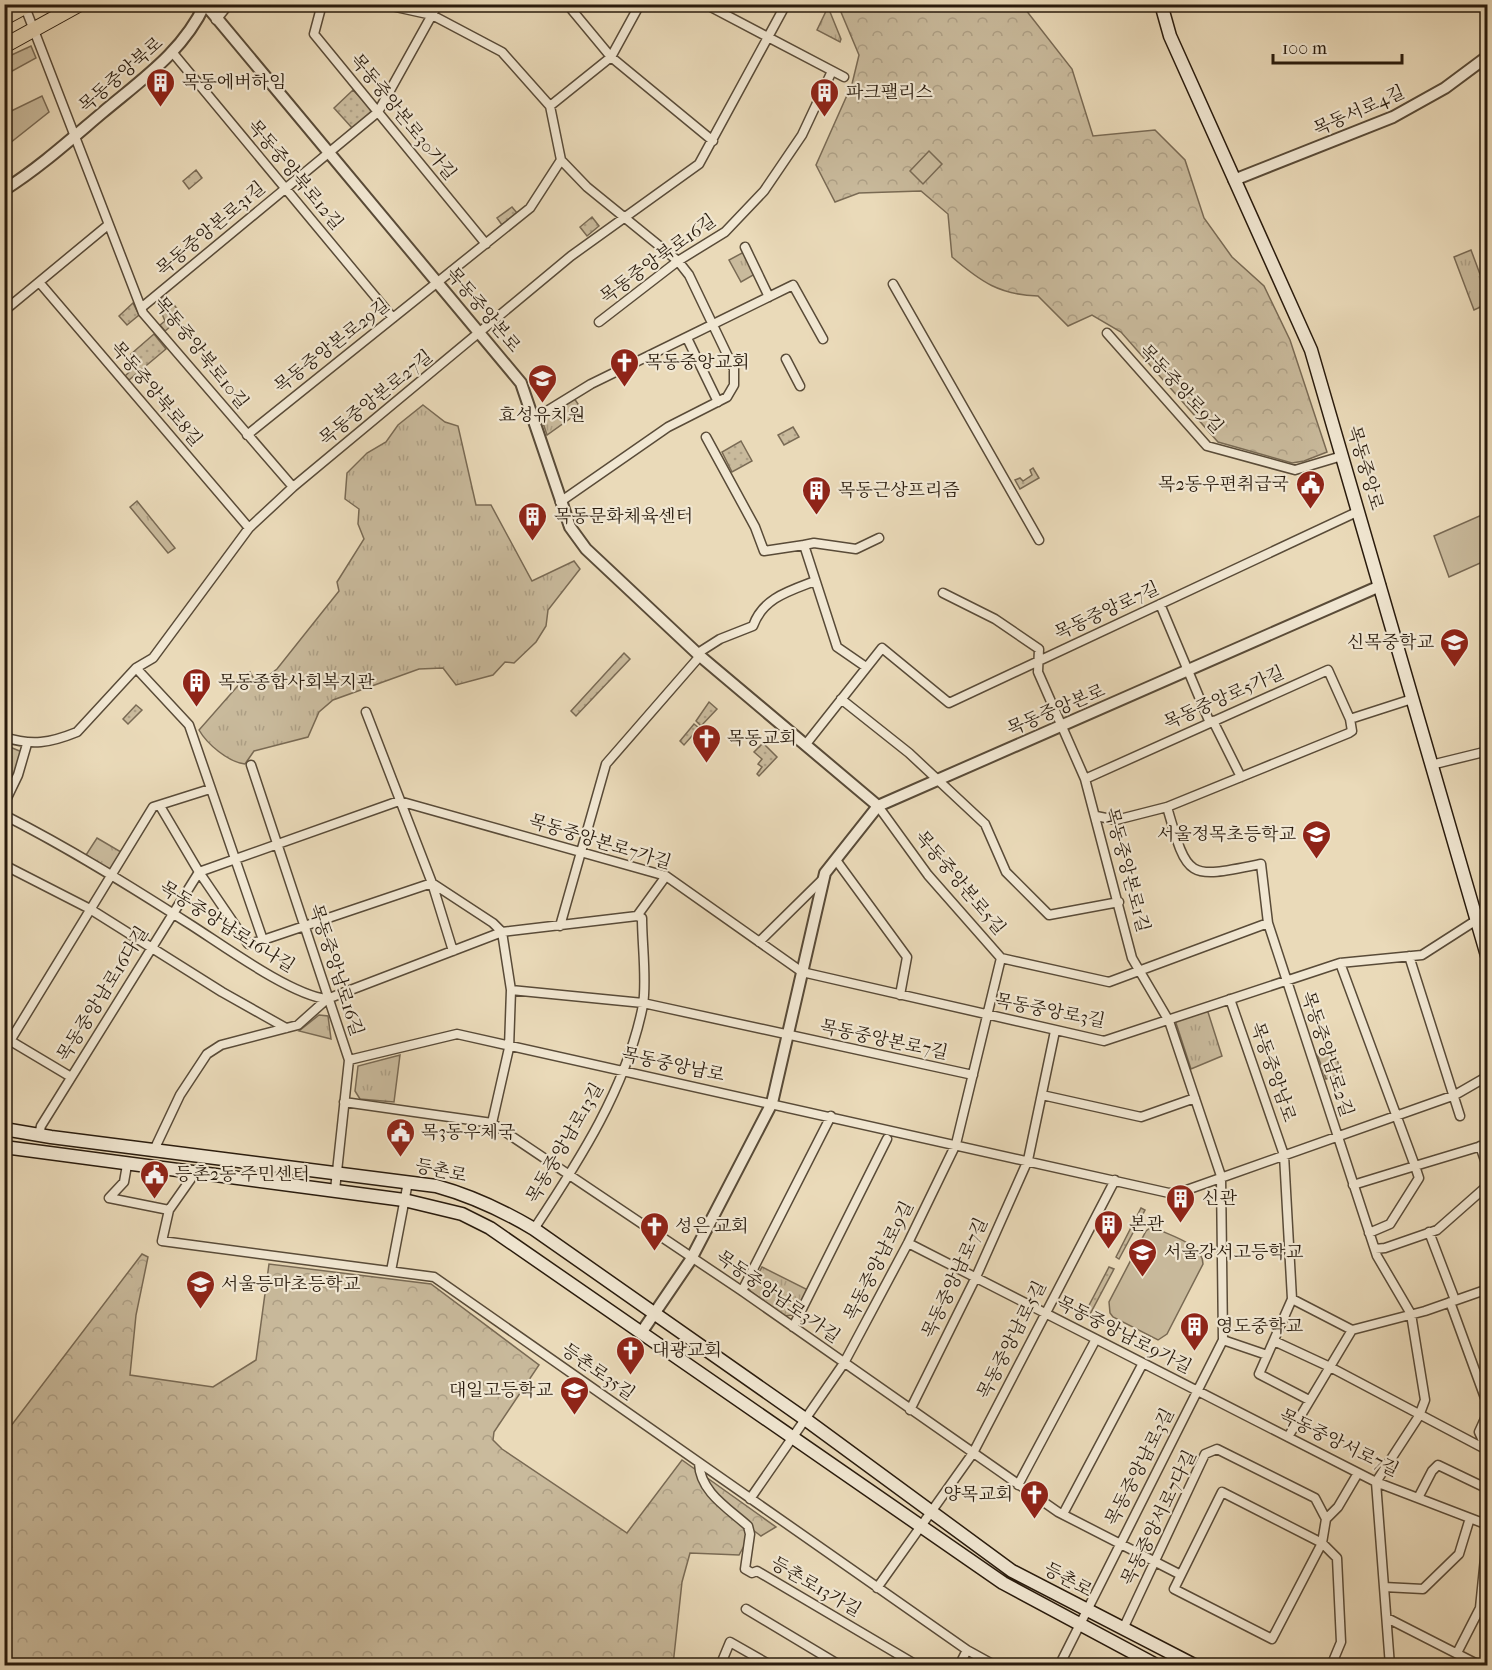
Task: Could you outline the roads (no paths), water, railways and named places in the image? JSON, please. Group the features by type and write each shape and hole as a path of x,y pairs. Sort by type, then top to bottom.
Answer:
{"main road":[{"path":"4,46 80,4"},
{"name":"목동중앙로","path":"1161,4 1170,36 1311,350 1475,921 1488,958"},
{"path":"4,18 27,6"},
{"name":"등촌로","path":"4,1129 436,1186 471,1196 506,1212 534,1230 806,1419 1012,1571 1196,1665"},
{"name":"등촌로","path":"4,1147 404,1200 462,1214 490,1228 1003,1583 1080,1626 1158,1665"}],"street":[{"name":"목동중앙북로","path":"4,190 74,137 173,53 196,24 205,4"},
{"name":"목동중앙본로","path":"205,4 216,20 521,382 570,528 586,549 699,655 878,806 937,778 1062,726 1380,586"},
{"path":"216,20 229,4"},
{"name":"목동중앙본로30가길","path":"321,4 314,34 486,244"},
{"path":"382,4 432,15 502,52 550,106 561,160 587,187 678,261 689,275 734,369 734,385 726,397 668,427 560,502"},
{"path":"378,112 438,4"},
{"path":"567,4 611,57 713,141"},
{"path":"550,106 611,57 640,4"},
{"path":"705,4 844,77"},
{"name":"목동중앙본로27길","path":"293,487 571,256 699,164 786,4"},
{"name":"목동중앙북로","path":"27,6 33,31 74,137"},
{"name":"목동중앙북로12길","path":"173,53 393,318"},
{"name":"목동서로4길","path":"1234,180 1393,117 1445,87 1488,56"},
{"name":"목동중앙북로16길","path":"598,322 678,261 725,232 764,191 802,135 832,71"},
{"name":"목동중앙본로31길","path":"141,308 378,112"},
{"name":"목동중앙북로10길","path":"74,137 141,308 293,487"},
{"name":"목동중앙본로29길","path":"247,435 530,208 561,160"},
{"path":"4,311 108,225"},
{"path":"745,247 769,297"},
{"name":"목동중앙북로8길","path":"39,282 249,528"},
{"path":"893,284 1039,540"},
{"path":"534,419 591,384 793,285 823,339"},
{"name":"목동중앙로9길","path":"1107,333 1207,446 1295,470 1342,456"},
{"path":"687,338 718,402"},
{"path":"786,359 800,386"},
{"path":"706,437 755,526 764,551 814,543 856,549 879,538"},
{"path":"4,737 27,744 64,738 77,732 136,668 153,658 249,528 293,487"},
{"name":"목동중앙로7길","path":"866,667 882,648 949,703 1359,511"},
{"path":"804,545 837,647 866,667 806,744"},
{"path":"560,926 606,764 699,655 720,639 753,626 759,610 779,594 815,581"},
{"path":"943,594 1017,633 1039,649 1040,660"},
{"path":"1160,604 1212,722 1241,777"},
{"name":"목동중앙본로1길","path":"1040,660 1038,672 1086,779 1132,958 1168,1018 1195,1098"},
{"path":"136,668 189,725 263,940"},
{"name":"목동중앙로5가길","path":"1086,779 1328,670 1350,719"},
{"path":"841,699 937,778 985,824 1006,872 1049,915 1119,902"},
{"path":"1096,816 1116,820 1167,807 1349,733 1352,731 1350,719 1412,699"},
{"path":"366,712 432,884 453,951"},
{"path":"4,804 27,744"},
{"path":"1431,765 1488,752"},
{"name":"목동중앙남로16길","path":"251,765 349,1060 335,1190"},
{"path":"71,1077 7,1039 153,807 210,789"},
{"path":"199,872 399,801"},
{"name":"목동중앙본로7가길","path":"399,801 666,876 802,972"},
{"path":"160,806 199,872 248,944 432,884"},
{"path":"759,942 824,878 878,806"},
{"name":"목동중앙본로5길","path":"878,806 928,875 1001,958 1109,982 1268,923"},
{"path":"1167,807 1180,853 1190,867 1200,873 1211,874 1261,864 1268,923 1286,982"},
{"name":"목동중앙남로16나길","path":"4,815 75,851 311,997 327,999"},
{"path":"836,860 908,957 900,995"},
{"path":"4,865 90,909 222,992 286,1028"},
{"name":"목동중앙남로16다길","path":"39,1135 41,1126 199,872"},
{"path":"154,1150 180,1095 207,1054 221,1045 298,1025 327,999 502,932 638,916 666,876"},
{"path":"641,1333 692,1257 772,1103 824,878"},
{"path":"432,884 493,923 502,932 511,990 509,1044 492,1123"},
{"name":"목동중앙남로13길","path":"534,1230 570,1176 625,1072 643,1003 642,918 638,916"},
{"name":"목동중앙로3길","path":"802,972 1104,1041 1340,963 1409,956 1432,951 1475,921"},
{"path":"1409,956 1460,1116"},
{"name":"목동중앙남로9길","path":"806,1419 844,1363 908,1243 956,1144 1001,958"},
{"path":"1340,963 1398,1115 1419,1178 1390,1224 1369,1233"},
{"name":"목동중앙남로2길","path":"1286,982 1375,1249 1411,1314 1425,1400 1419,1416"},
{"name":"목동중앙본로7길","path":"511,990 643,1003 973,1075"},
{"name":"목동중앙남로","path":"1230,999 1284,1155 1292,1299 1259,1374 1310,1401"},
{"path":"1028,1160 1055,1031"},
{"name":"목동중앙남로","path":"349,1060 457,1034 1168,1193 1181,1192 1455,1095 1488,1076"},
{"path":"1042,1095 1141,1117 1195,1098"},
{"name":"목동중앙남로3길","path":"1059,1665 1223,1340 1221,1176 1195,1098"},
{"name":"목동중앙남로3가길","path":"344,1102 492,1123 742,1291 1018,1485 1063,1514 1181,1575"},
{"path":"742,1291 831,1116"},
{"path":"793,1327 887,1139"},
{"path":"1353,1185 1484,1145 1488,1169"},
{"name":"목동중앙남로7길","path":"910,1410 976,1277 1028,1160"},
{"path":"127,1165 124,1182 109,1198 169,1210"},
{"name":"등촌로35길","path":"195,1173 169,1210 162,1241 434,1277 877,1588 967,1650 996,1665"},
{"name":"목동중앙남로5길","path":"933,1512 973,1453 1115,1180"},
{"path":"391,1271 408,1182"},
{"path":"1375,1249 1385,1248 1437,1230 1488,1185"},
{"path":"1429,1232 1488,1406"},
{"name":"목동중앙남로9가길","path":"908,1243 1197,1391"},
{"path":"1292,1299 1352,1330 1488,1289"},
{"path":"1288,1437 1352,1330"},
{"path":"1018,1485 1096,1339"},
{"path":"1223,1340 1267,1355"},
{"path":"1274,1341 1330,1367 1487,1450"},
{"path":"1063,1514 1143,1363"},
{"name":"목동중앙서로7길","path":"1197,1391 1376,1482 1488,1526 1480,1608 1457,1653"},
{"path":"1487,1450 1479,1432 1488,1412"},
{"path":"1390,1665 1376,1482 1419,1416"},
{"path":"750,1499 806,1419"},
{"name":"목동중앙서로7다길","path":"1123,1629 1204,1454 1217,1449 1315,1498 1326,1519"},
{"name":"등촌로13가길","path":"699,1463 699,1474 706,1489 748,1526 750,1534 745,1569 752,1573 757,1571 918,1665"},
{"path":"1418,1498 1431,1471 1438,1466 1488,1489"},
{"path":"1331,1665 1341,1642 1336,1558 1322,1543 1222,1492 1174,1588 1272,1639 1322,1543 1326,1519 1338,1507 1358,1473"},
{"path":"877,1588 933,1512"},
{"path":"1384,1587 1423,1589 1459,1554 1470,1518"},
{"path":"746,1609 835,1664"},
{"path":"1387,1618 1481,1665"},
{"path":"720,1665 730,1642 772,1665"},
{"path":"959,1665 967,1650"}],"place":[{"name":"목동에버하임","path":"161,108"},
{"name":"파크팰리스","path":"825,118"},
{"name":"목동중앙교회","path":"624,388"},
{"name":"효성유치원","path":"542,404"},
{"name":"목2동우편취급국","path":"1310,510"},
{"name":"목동근상프리즘","path":"817,516"},
{"name":"목동문화체육센터","path":"533,542"},
{"name":"신목중학교","path":"1455,668"},
{"name":"목동종합사회복지관","path":"197,708"},
{"name":"목동교회","path":"706,764"},
{"name":"서울정목초등학교","path":"1317,860"},
{"name":"목3동우체국","path":"400,1158"},
{"name":"등촌2동 주민센터","path":"154,1200"},
{"name":"신관","path":"1181,1224"},
{"name":"본관","path":"1108,1250"},
{"name":"성은 교회","path":"654,1252"},
{"name":"서울강서고등학교","path":"1143,1278"},
{"name":"서울등마초등학교","path":"200,1310"},
{"name":"영도중학교","path":"1195,1352"},
{"name":"대광교회","path":"631,1376"},
{"name":"대일고등학교","path":"574,1416"},
{"name":"양목교회","path":"1034,1520"}]}
